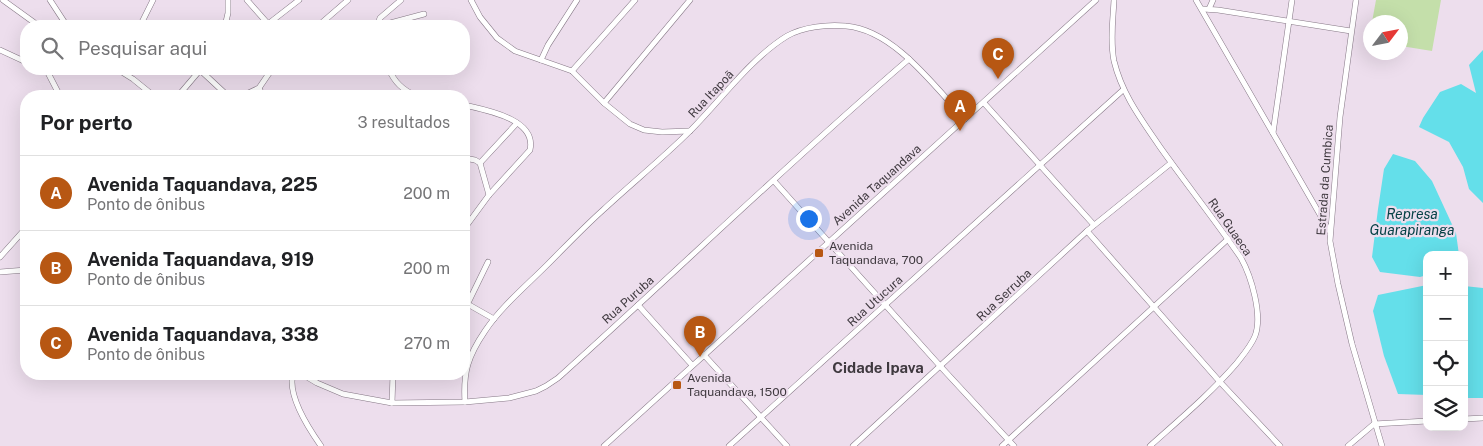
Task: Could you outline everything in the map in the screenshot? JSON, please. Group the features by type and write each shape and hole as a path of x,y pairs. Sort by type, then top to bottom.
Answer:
{"street":[{"path":"3,0 31,20"},
{"path":"50,0 63,20"},
{"path":"143,20 153,0"},
{"path":"226,20 228,0"},
{"path":"247,0 265,20"},
{"path":"275,20 299,0"},
{"path":"325,20 348,0"},
{"path":"380,20 401,0"},
{"name":"Rua Itapoã","path":"471,0 480,16 497,38 515,51 572,71 604,103 630,124 644,130 662,132 690,131 748,70 772,48 788,36 829,26 860,28 887,41 909,59 965,119"},
{"path":"541,60 548,45 577,0"},
{"path":"572,71 635,0"},
{"path":"604,103 690,0"},
{"name":"Avenida Taquandava","path":"604,446 692,364 984,103 1096,0"},
{"name":"Rua Guaeca","path":"1114,0 1114,59 1123,90 1172,163 1241,258 1249,275 1257,313 1256,334 1249,348 1220,382 1150,446"},
{"path":"1196,0 1203,9 1331,233"},
{"path":"1209,9 1213,0"},
{"path":"1273,133 1292,0"},
{"name":"Estrada da Cumbica","path":"1356,0 1340,117 1330,241 1338,284 1374,424 1382,446"},
{"path":"1203,9 1351,31"},
{"path":"401,20 424,14"},
{"path":"0,50 20,59"},
{"name":"Rua Puruba","path":"312,380 343,394 392,403 465,402 509,398 536,391 546,386 558,378 774,181 840,118 909,59"},
{"path":"49,75 57,90"},
{"path":"127,75 147,90"},
{"path":"183,90 196,75"},
{"path":"205,75 222,90"},
{"path":"255,90 259,88 268,75"},
{"path":"392,75 404,90"},
{"name":"Rua Utucura","path":"729,446 1123,90"},
{"path":"984,103 1094,226"},
{"path":"470,106 483,109 517,123 529,134 532,142 530,150 489,195 470,221"},
{"path":"480,163 517,123"},
{"path":"470,359 494,319 601,212 690,131"},
{"path":"470,159 480,163 489,195"},
{"name":"Rua Serruba","path":"853,446 1087,231 1172,163"},
{"path":"774,181 940,367 1014,446"},
{"path":"1087,231 1220,382 1279,444"},
{"path":"0,257 20,235"},
{"path":"1002,446 1228,239"},
{"path":"470,295 488,262"},
{"path":"0,272 20,270"},
{"path":"470,304 494,319"},
{"path":"638,305 692,364"},
{"path":"704,354 787,446"},
{"path":"293,380 296,401 310,431 321,446"},
{"path":"392,403 393,380"},
{"path":"464,380 465,402"},
{"path":"1468,419 1483,418"},
{"path":"1348,446 1374,424 1423,421"}],"green space":[{"path":"1376,0 1441,0 1432,51 1408,47 1408,15 1373,15"}],"water":[{"name":"Represa Guarapiranga","path":"1483,50 1483,203 1469,189 1463,167 1449,142 1419,127 1440,92 1461,84 1476,93 1469,65"},
{"name":"Represa Guarapiranga","path":"1393,154 1415,161 1432,181 1456,233 1458,251 1423,251 1423,276 1380,272 1372,257 1384,169"},
{"path":"1423,286 1423,395 1398,394 1384,356 1373,311 1378,295"},
{"path":"1468,286 1483,288 1483,398 1468,398"}],"place":[{"name":"Avenida Taquandava, 338","path":"998,79"},
{"name":"Avenida Taquandava, 225","path":"960,131"},
{"name":"Avenida Taquandava, 700","path":"819,253"},
{"name":"Avenida Taquandava, 919","path":"700,357"},
{"name":"Avenida Taquandava, 1500","path":"677,385"}],"district":[{"name":"Cidade Ipava","path":"878,368"}]}
